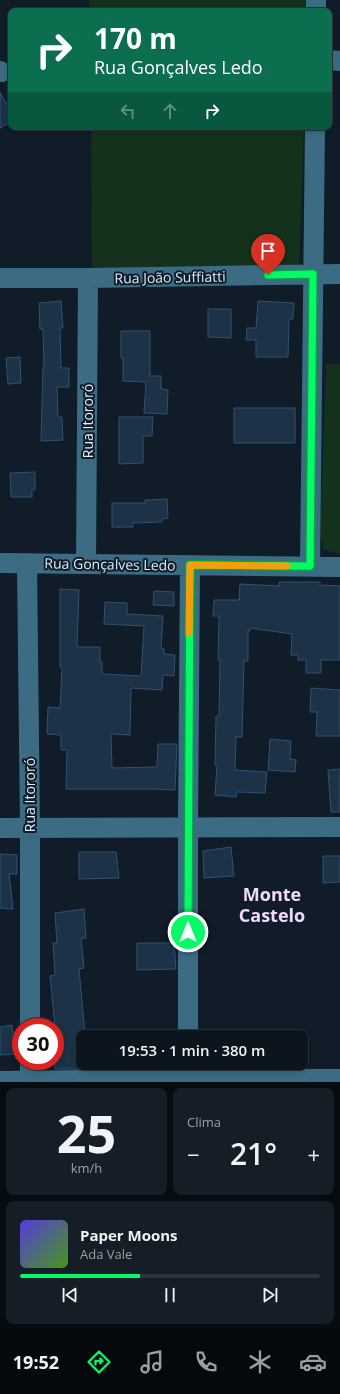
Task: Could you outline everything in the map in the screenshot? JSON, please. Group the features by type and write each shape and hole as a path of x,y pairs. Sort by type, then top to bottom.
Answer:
{"street":[{"path":"310,566 315,130"},
{"name":"Rua João Suffiatti","path":"0,278 340,274"},
{"name":"Rua Itororó","path":"86,564 88,278"},
{"name":"Rua Gonçalves Ledo","path":"0,563 340,567"},
{"name":"Rua Itororó","path":"27,563 30,828 30,1018"},
{"path":"188,1030 190,565"},
{"path":"0,828 188,826 340,827"},
{"path":"30,1070 30,1081"},
{"path":"0,1081 188,1075 340,1080"}],"green space":[{"path":"89,0 307,0 307,8 90,8"},
{"path":"91,130 304,130 299,271 92,273"},
{"path":"326,364 340,364 340,554 323,549 320,534"}],"building":[{"path":"0,92 8,107 8,124 0,128"},
{"path":"61,301 63,328 60,328 61,368 69,368 69,387 57,387 58,417 62,417 63,440 41,441 44,367 43,329 40,329 39,303"},
{"path":"258,301 294,303 293,319 289,319 288,357 256,357 256,340 246,340 247,328 256,328"},
{"path":"208,309 231,309 231,338 208,337"},
{"path":"121,331 150,331 150,376 161,376 161,389 168,390 167,414 144,413 146,382 123,381"},
{"path":"20,357 21,383 8,384 6,358"},
{"path":"234,408 295,408 295,443 234,443"},
{"path":"119,417 153,417 152,436 143,436 143,463 119,464"},
{"path":"35,472 35,490 32,490 32,497 11,497 10,473"},
{"path":"167,499 168,518 162,519 162,522 133,523 133,527 112,527 112,503 145,503 145,500"},
{"path":"279,582 320,582 320,585 340,586 340,660 321,660 321,673 306,673 306,660 298,660 298,655 291,655 292,634 250,628 250,631 248,631 248,661 244,661 242,737 236,737 235,770 267,772 265,793 237,792 236,797 215,795 217,766 215,765 216,716 219,716 220,660 218,660 219,616 213,616 214,600 239,600 240,584 279,586"},
{"path":"60,589 79,590 77,647 100,647 102,674 141,676 144,626 104,624 105,602 127,603 127,614 163,616 161,648 164,649 164,654 175,655 174,676 163,675 162,690 131,688 130,735 111,734 112,768 157,767 158,744 177,744 175,790 66,789 67,750 61,750 61,735 47,734 48,707 60,708 62,668 60,667"},
{"path":"154,591 174,592 174,606 153,605"},
{"path":"311,688 340,690 340,736 316,736 317,712 310,712"},
{"path":"270,739 291,741 290,759 296,760 295,772 268,770"},
{"path":"340,769 340,812 331,812 328,770"},
{"path":"231,847 234,876 204,878 203,851"},
{"path":"79,852 116,852 119,878 79,879"},
{"path":"0,854 17,855 17,874 9,874 13,909 0,908"},
{"path":"323,856 340,856 340,882 323,883"},
{"path":"84,909 86,938 81,938 84,968 79,969 85,1030 76,1030 76,1069 64,1069 64,1018 54,1018 50,976 55,975 53,943 57,943 55,913"},
{"path":"137,943 174,943 176,969 137,970"},
{"path":"12,1025 12,1054 0,1055 0,1027"}],"slow traffic":[{"path":"189,633 190,565 287,566"}],"district":[{"name":"Monte Castelo","path":"272,904"}],"route":[{"path":"188,932 190,565 310,566 313,274 268,275"}]}
